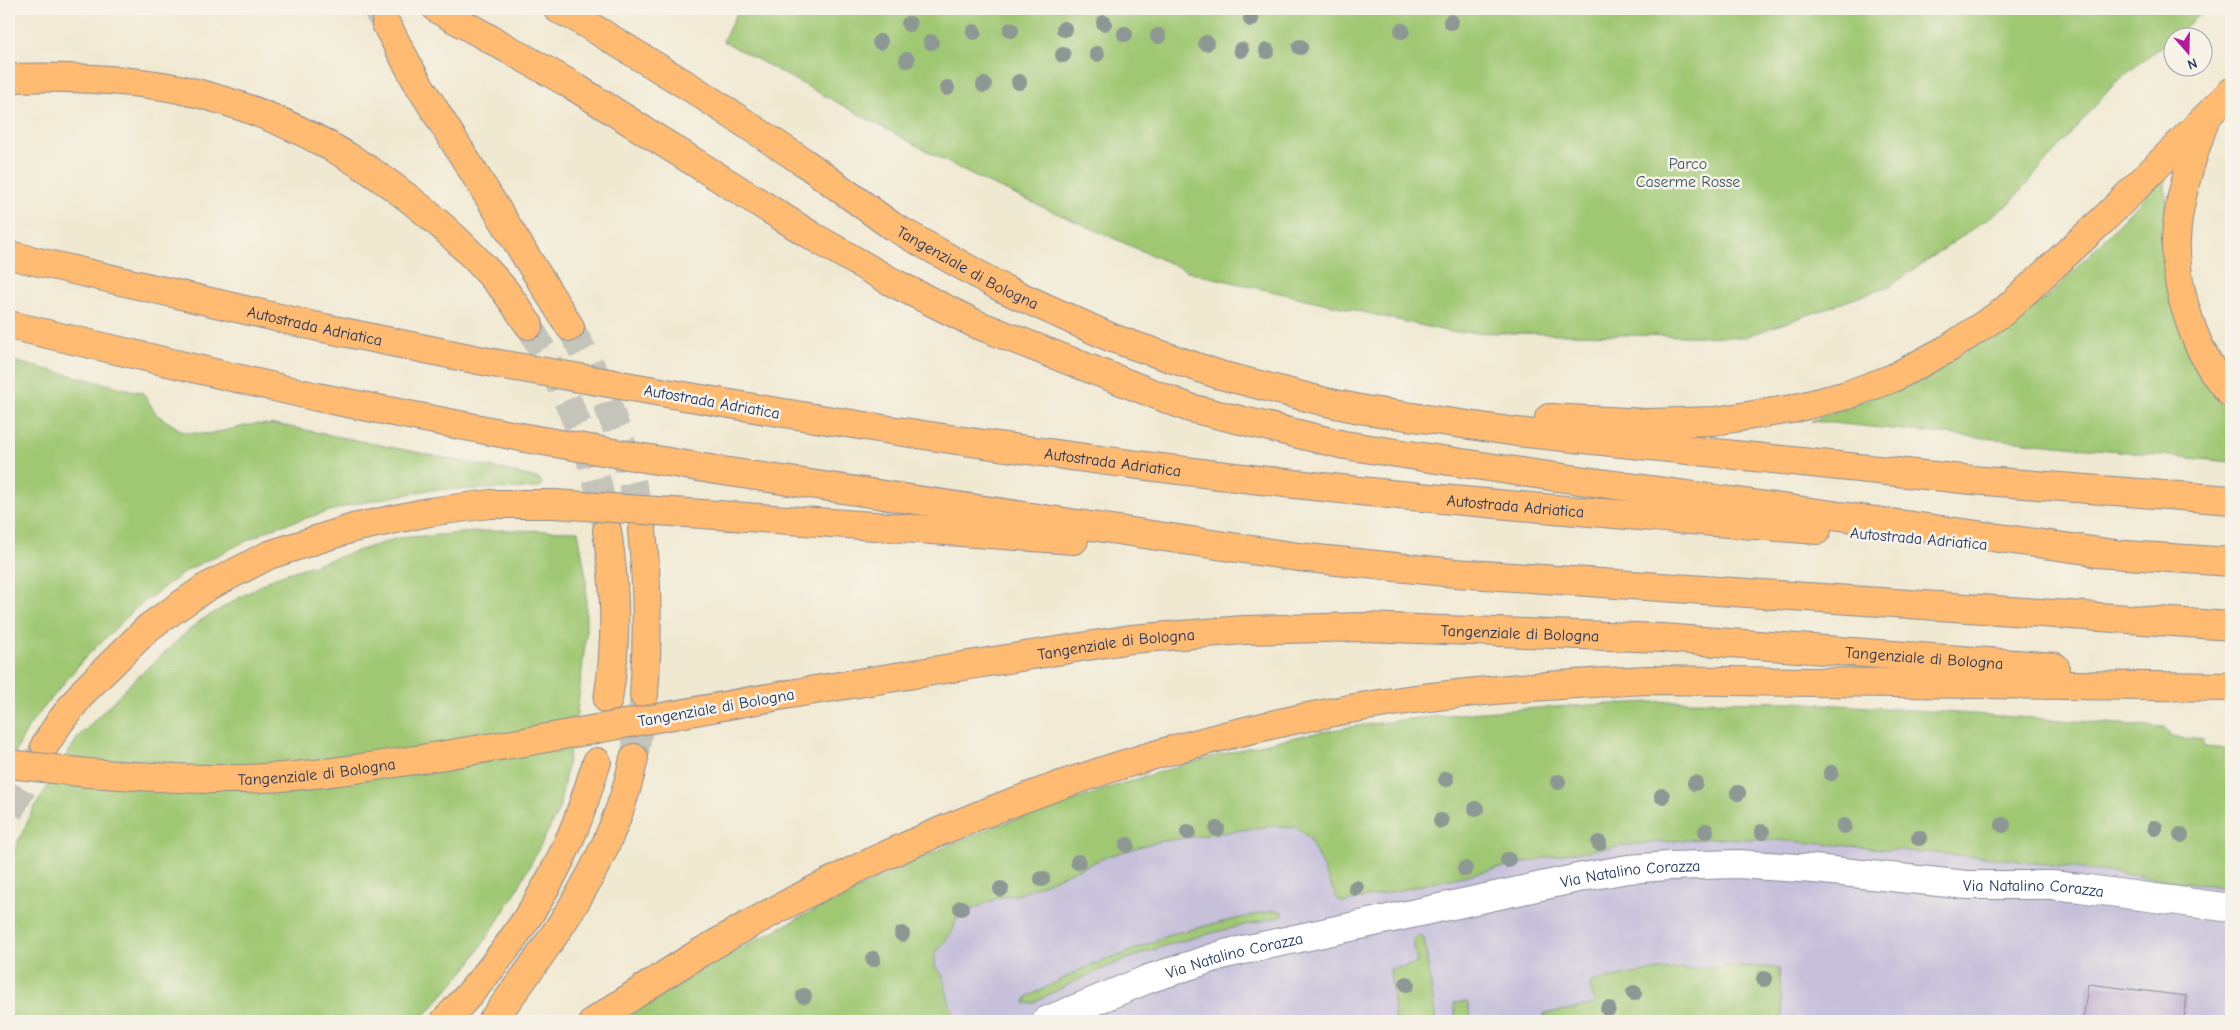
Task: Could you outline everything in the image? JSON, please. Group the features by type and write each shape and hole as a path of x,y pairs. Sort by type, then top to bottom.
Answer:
{"highway":[{"path":"437,9 570,84 804,231 892,282 976,324 1190,408 1344,445 1528,473 2115,554"},
{"name":"Tangenziale di Bologna","path":"558,9 575,17 693,89 805,163 892,226 1000,287 1112,338 1202,368 1293,394 1365,410 1517,432 1972,480 2231,500"},
{"path":"386,24 416,80 570,327"},
{"path":"9,78 117,81 178,89 245,107 297,128 341,151 397,189 438,223 501,286 529,325"},
{"path":"1365,410 1647,423 1715,421 1792,409 1847,395 1892,378 1949,348 2003,312 2105,218 2231,92"},
{"path":"2207,114 2184,190 2176,239 2180,286 2196,340 2231,394"},
{"name":"Autostrada Adriatica","path":"9,256 314,326 493,363 864,427 1094,460 1287,483 1498,504 2231,562"},
{"path":"9,325 317,397 531,440 716,470 1298,557"},
{"path":"46,745 59,723 84,691 149,627 205,588 269,555 353,528 428,512 490,504 554,504 732,516 1298,557 1455,573 2231,626"},
{"path":"642,530 648,582 648,645 644,695"},
{"path":"607,531 614,572 615,614 608,700"},
{"name":"Tangenziale di Bologna","path":"9,764 88,773 199,780 280,777 342,771 519,743 790,694 1131,640 1244,630 1364,627 1662,638 2231,680"},
{"path":"594,1021 703,952 772,913 862,867 924,839 999,808 1131,762 1199,742 1271,725 1345,710 1416,700 1573,684 1646,680 2231,687"},
{"path":"492,1021 556,935 579,898 605,846 630,778 634,758"},
{"path":"445,1021 470,995 506,950 524,923 559,861 576,824 597,762"}],"street":[{"name":"Via Natalino Corazza","path":"1046,1021 1148,979 1225,954 1583,877 1653,867 1738,864 1814,869 1968,885 2051,885 2231,908"}],"shaded area":[{"path":"2231,792 2231,1021 682,1021 1142,825"}],"green space":[{"name":"Parco Caserme Rosse","path":"739,9 2208,9 2184,28 2162,28 2162,46 2116,82 2009,204 1890,286 1745,337 1450,332 1192,273 977,178 723,41"},
{"path":"2165,176 2167,266 2220,398 2231,409 2231,462 1811,421 1929,375 2050,295"},
{"path":"9,360 143,393 157,415 184,432 208,434 255,424 280,425 505,470 539,479 542,483 539,488 428,490 350,505 273,528 189,569 137,607 83,660 29,726 9,764"},
{"path":"502,530 578,531 586,577 586,636 577,712 559,810 516,892 469,965 420,1021 9,1021 9,861 34,808 78,737 130,684 198,622 275,577 398,538"},
{"path":"1672,701 1794,702 2164,727 2171,737 2204,740 2204,747 2231,749 2231,888 2005,859 1776,840 1715,838 1646,843 1563,854 1342,903 1337,898 1309,838 1297,828 1271,826 1156,842 1108,856 1020,894 1000,897 958,916 952,932 935,954 935,966 943,977 950,1006 957,1021 622,1021 724,957 804,915 909,864 998,825 1142,777 1255,746 1294,737 1371,724 1484,712"},
{"path":"1275,910 1281,911 1283,914 1279,917 1158,948 1113,964 1033,1003 1025,1003 1027,997 1080,970 1171,934"},
{"path":"1422,936 1424,938 1436,1021 1395,1021 1390,969 1417,964 1413,940"},
{"path":"1742,966 1779,968 1783,1021 1546,1021 1544,1014 1592,1005 1594,1001 1590,985 1593,981 1658,970"},
{"path":"1467,1002 1472,1021 1456,1021 1454,1003"}],"building":[{"path":"2088,984 2187,996 2184,1021 2083,1021"}],"tunnel":[{"path":"376,9 386,24"},
{"path":"529,325 567,399 587,449 602,502 607,530"},
{"path":"570,327 599,381 624,450 641,517 642,531"},
{"path":"634,758 644,698"},
{"path":"9,812 44,748"}]}
